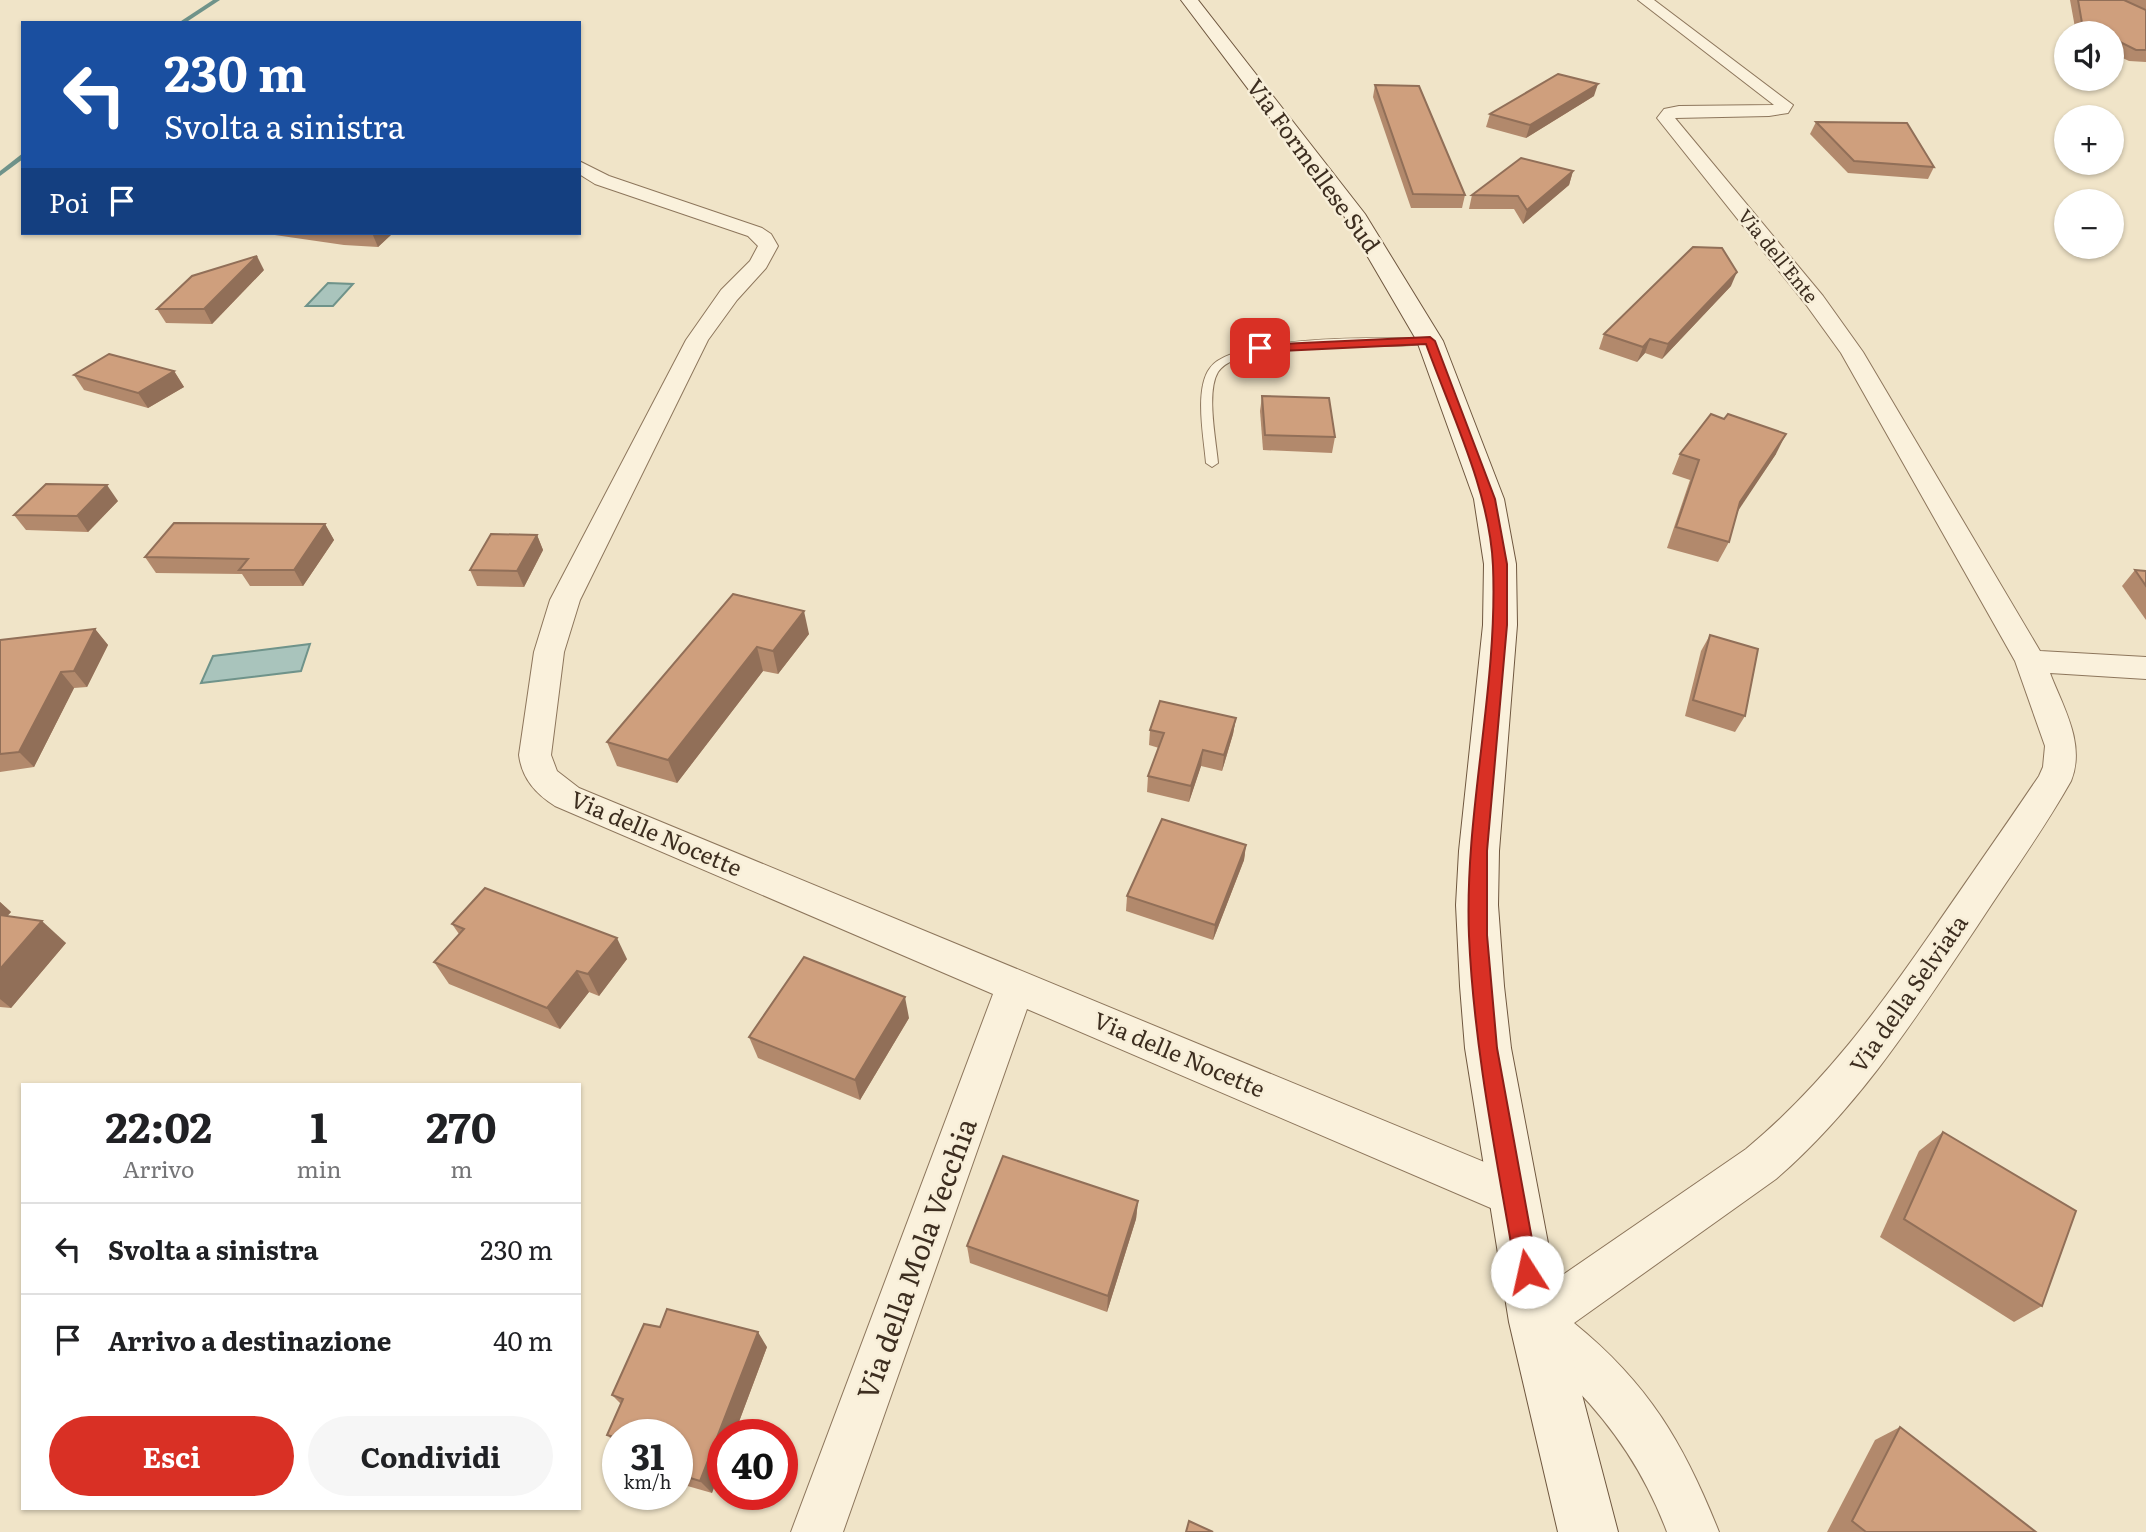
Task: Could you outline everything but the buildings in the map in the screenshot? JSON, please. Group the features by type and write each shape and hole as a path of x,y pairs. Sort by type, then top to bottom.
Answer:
{"street":[{"name":"Via Formellese Sud","path":"1189,0 1353,214 1430,341 1489,499 1500,564 1500,625 1479,851 1478,915 1488,1048 1536,1322 1588,1532"},
{"name":"Via dell'Ente","path":"1645,0 1786,105 1782,109 1769,111 1679,111 1670,113 1666,118 1815,300 1852,352 2030,661"},
{"name":"Via delle Nocette","path":"581,167 603,180 755,232 764,238 768,246 759,264 729,295 697,340 565,600 549,652 537,734 535,755 541,776 567,797 1514,1196"},
{"path":"2030,661 2146,668"},
{"name":"Via della Selviata","path":"1536,1322 1792,1140 1837,1094 1878,1043 2058,774 2062,760 2060,737 2030,661"},
{"name":"Via della Mola Vecchia","path":"817,1532 1016,986"},
{"path":"1536,1322 1578,1356 1630,1411 1658,1452 1693,1532"}],"lane":[{"path":"1212,463 1208,396 1213,370 1222,359 1260,348 1430,341"}],"water":[{"path":"328,283 353,284 333,306 306,306"},
{"path":"310,644 301,671 201,683 213,656"}],"waterway":[{"path":"184,21 217,0"},
{"path":"0,174 21,157"}],"route":[{"path":"1260,348 1430,341 1489,499 1500,564 1500,625 1479,851 1478,935 1488,1048 1527,1272"}]}
